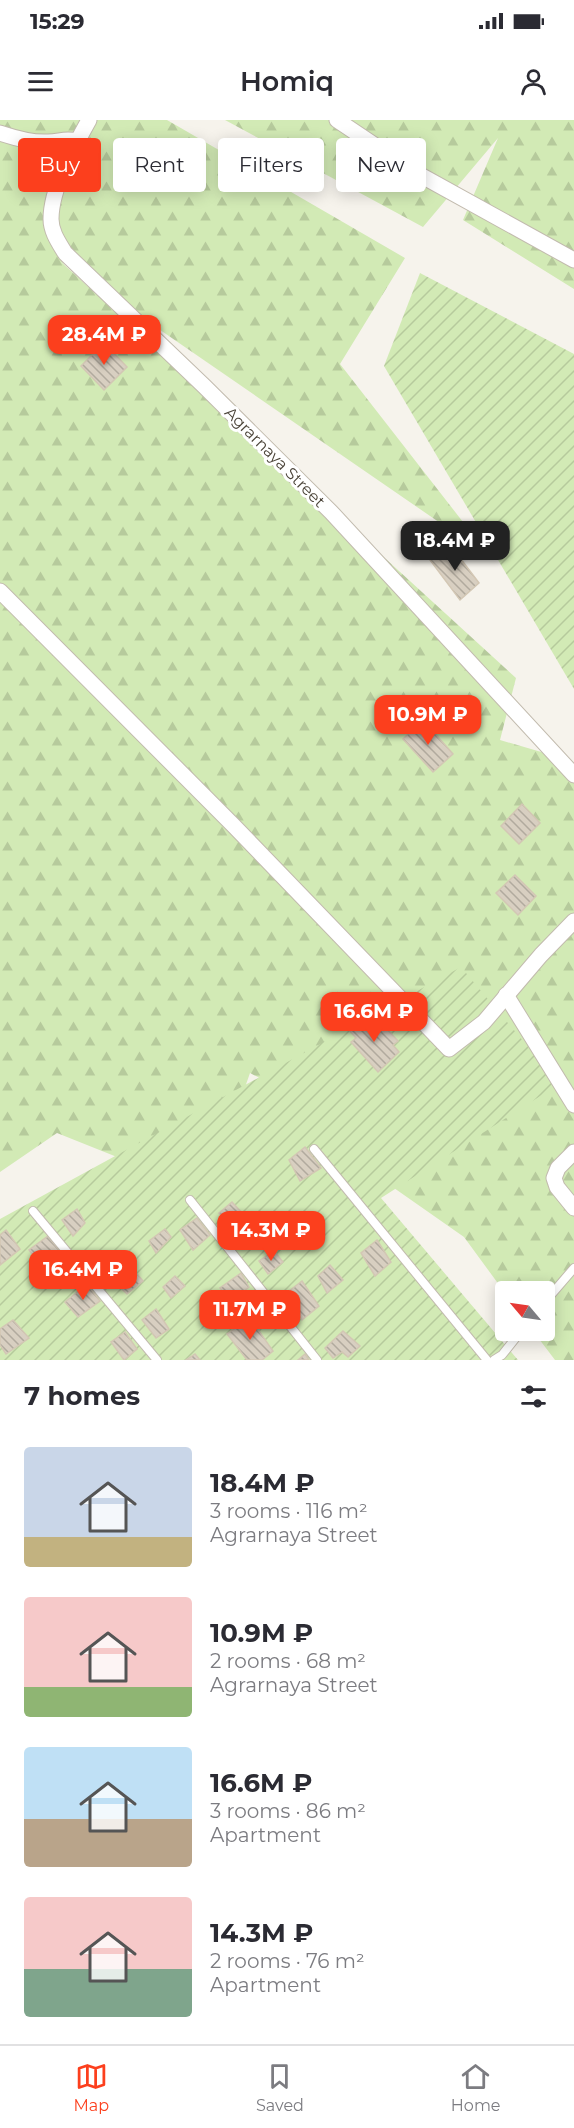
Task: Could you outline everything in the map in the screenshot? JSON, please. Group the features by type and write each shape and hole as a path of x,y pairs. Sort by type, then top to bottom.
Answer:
{"street":[{"name":"Agrarnaya Street","path":"79,138 89,120"},
{"path":"337,120 413,171 574,260"},
{"path":"0,133 18,138"},
{"name":"Agrarnaya Street","path":"57,192 51,220 54,235 65,253 196,378 331,512 574,775"},
{"path":"0,591 234,826 450,1049 484,1022 541,955 574,921"},
{"path":"506,995 574,1105"},
{"path":"574,1152 558,1168 554,1178 557,1186 574,1208"}],"lane":[{"path":"315,1149 487,1360"},
{"path":"190,1200 317,1360"},
{"path":"33,1210 157,1360"},
{"path":"555,1290 574,1268"},
{"path":"495,1360 513,1341"}],"green space":[{"path":"0,120 167,120 198,138 113,138 113,192 206,192 206,143 218,150 218,192 291,192 405,258 340,364 491,558 60,261 516,678 500,740 572,761 574,765 574,1360 555,1360 541,1341 555,1341 555,1281 496,1281 464,1237 394,1188 286,1092 250,1073 229,1133 122,1159 57,1133 0,1172"},
{"path":"225,120 574,120 574,289 463,220 498,138 423,227 358,192 426,192 426,138 336,138 336,180 324,174 324,138 258,138"},
{"path":"420,273 574,354 574,689 384,366"},
{"path":"461,967 559,1084 381,1198 495,1333 495,1341 502,1341 518,1360 0,1360 0,1219"}],"building":[{"path":"104,343 127,367 104,390 81,366"},
{"path":"451,546 479,583 460,600 430,560"},
{"path":"423,720 453,754 433,772 403,739"},
{"path":"522,804 540,823 519,844 501,826"},
{"path":"515,875 536,896 518,915 496,893"},
{"path":"358,1016 372,1031 381,1023 398,1041 393,1045 399,1052 378,1072 351,1042 356,1038 346,1027"},
{"path":"305,1147 321,1168 300,1181 289,1160"},
{"path":"232,1202 243,1214 229,1224 219,1213"},
{"path":"77,1209 85,1223 73,1236 62,1220"},
{"path":"197,1218 210,1235 193,1250 180,1230"},
{"path":"165,1229 171,1237 156,1253 149,1241"},
{"path":"6,1230 20,1249 0,1265 0,1235"},
{"path":"48,1236 67,1260 48,1274 29,1250"},
{"path":"377,1240 391,1262 375,1276 361,1253"},
{"path":"274,1251 283,1262 268,1274 259,1261"},
{"path":"126,1261 143,1281 127,1294 108,1275"},
{"path":"330,1265 343,1280 327,1293 318,1276"},
{"path":"241,1273 249,1287 231,1301 220,1288"},
{"path":"175,1276 185,1286 171,1298 163,1287"},
{"path":"302,1281 319,1306 302,1320 284,1295"},
{"path":"87,1284 100,1301 78,1317 65,1302"},
{"path":"156,1309 169,1329 156,1338 142,1320"},
{"path":"250,1318 273,1351 262,1360 247,1360 227,1334"},
{"path":"13,1320 29,1338 6,1354 0,1345 0,1329"},
{"path":"343,1331 360,1346 348,1357 342,1352 333,1358 325,1348"},
{"path":"125,1332 137,1349 124,1360 111,1342"},
{"path":"195,1354 200,1360 186,1360"},
{"path":"305,1354 309,1360 298,1360"}]}
